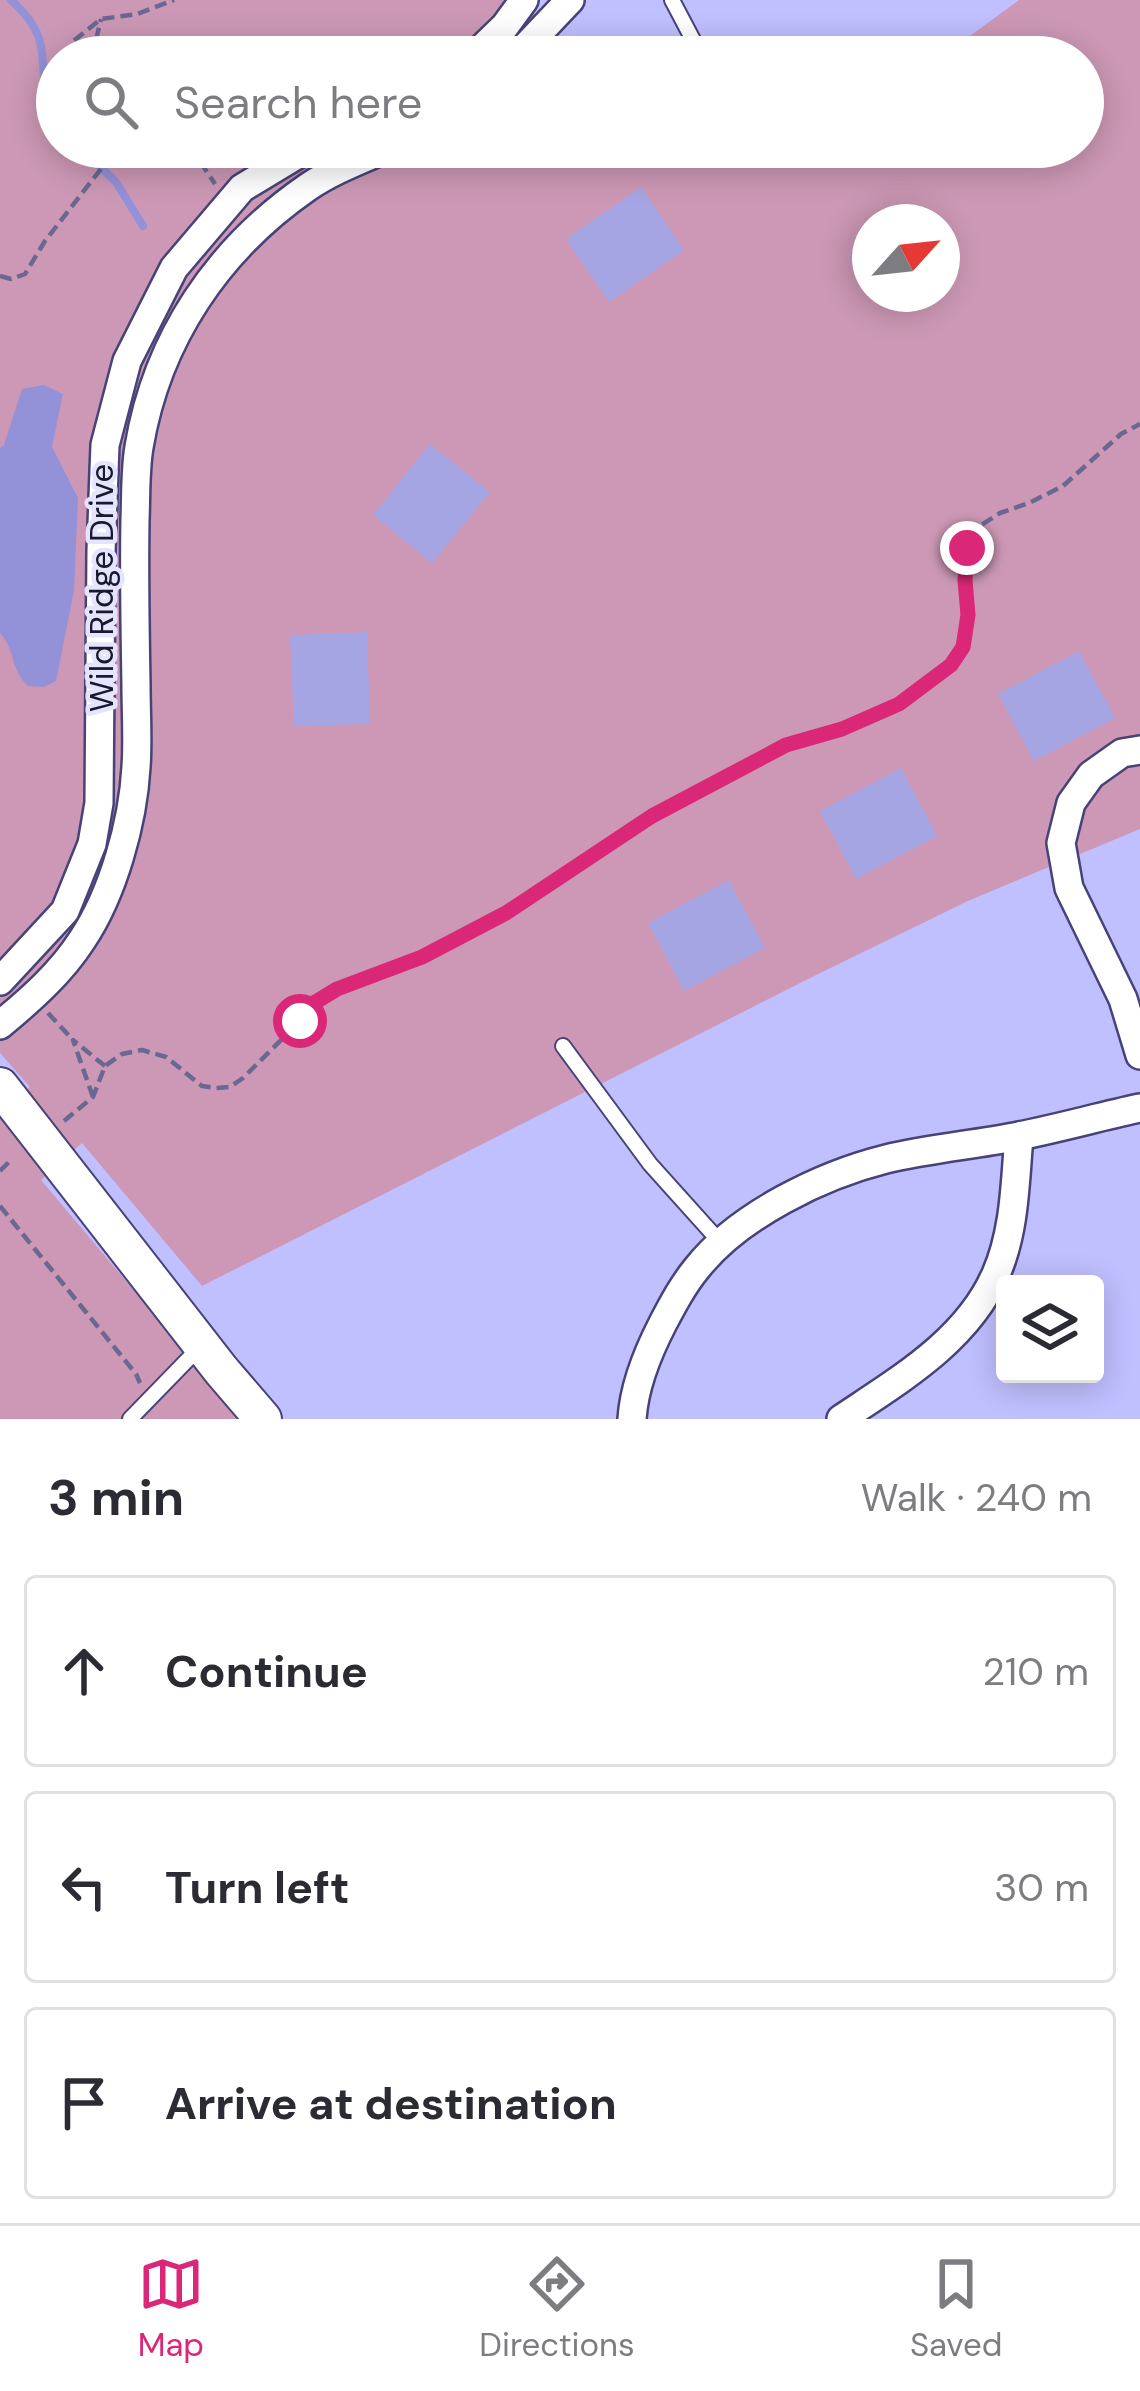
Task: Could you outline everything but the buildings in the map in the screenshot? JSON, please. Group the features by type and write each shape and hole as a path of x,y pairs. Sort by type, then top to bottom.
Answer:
{"street":[{"path":"495,36 524,0"},
{"path":"541,36 570,0"},
{"name":"Wild Ridge Drive","path":"0,981 65,911 92,844 99,803 105,445 127,361 174,268 242,188 275,168"},
{"name":"Wild Ridge Drive","path":"0,1025 33,997 83,940 123,844 136,766 138,451 167,348 188,310 249,232 311,185 347,168"},
{"path":"101,551 134,554"},
{"path":"1140,750 1122,753 1091,775 1071,803 1060,843 1069,888 1123,999 1140,1055"},
{"path":"0,1086 262,1419"},
{"path":"632,1419 633,1400 677,1295 721,1243 763,1213 805,1188 890,1158 1140,1108"},
{"path":"841,1419 934,1354 981,1302 996,1274 1014,1205 1018,1136"}],"lane":[{"path":"672,0 691,36"},
{"path":"505,26 512,36"},
{"path":"562,1046 650,1164 721,1243"},
{"path":"130,1419 202,1345"}],"path":[{"path":"80,36 101,19 137,14 174,0"},
{"path":"97,36 101,19"},
{"path":"0,276 11,279 25,274 102,168"},
{"path":"64,1121 93,1097 105,1066 122,1054 142,1050 166,1057 202,1086 230,1087 314,1003 337,989 422,957 506,913 652,816 786,745 842,729 899,704 951,665 963,647 968,615 967,548 975,529 1063,486 1121,434 1140,424"},
{"path":"93,1097 73,1040 105,1066"},
{"path":"0,1171 10,1161"},
{"path":"0,1206 136,1374 148,1400"}],"shaded area":[{"path":"0,0 533,0 537,36 36,36 36,168 1104,168 1104,36 970,36 1019,0 1140,0 1140,829 970,900 814,976 202,1286 82,1143 41,1180 242,1419 0,1419 0,1112 30,1087 0,1053"},
{"path":"44,385 63,394 52,447 78,498 74,590 56,681 44,687 28,686 22,680 0,633 0,448 22,389"}],"waterway":[{"path":"11,0 38,36"},
{"path":"101,168 116,182 143,226"}],"route":[{"path":"300,1021 314,1003 337,989 422,957 506,913 652,816 786,745 842,729 899,704 951,665 963,647 968,615 967,548"}]}
